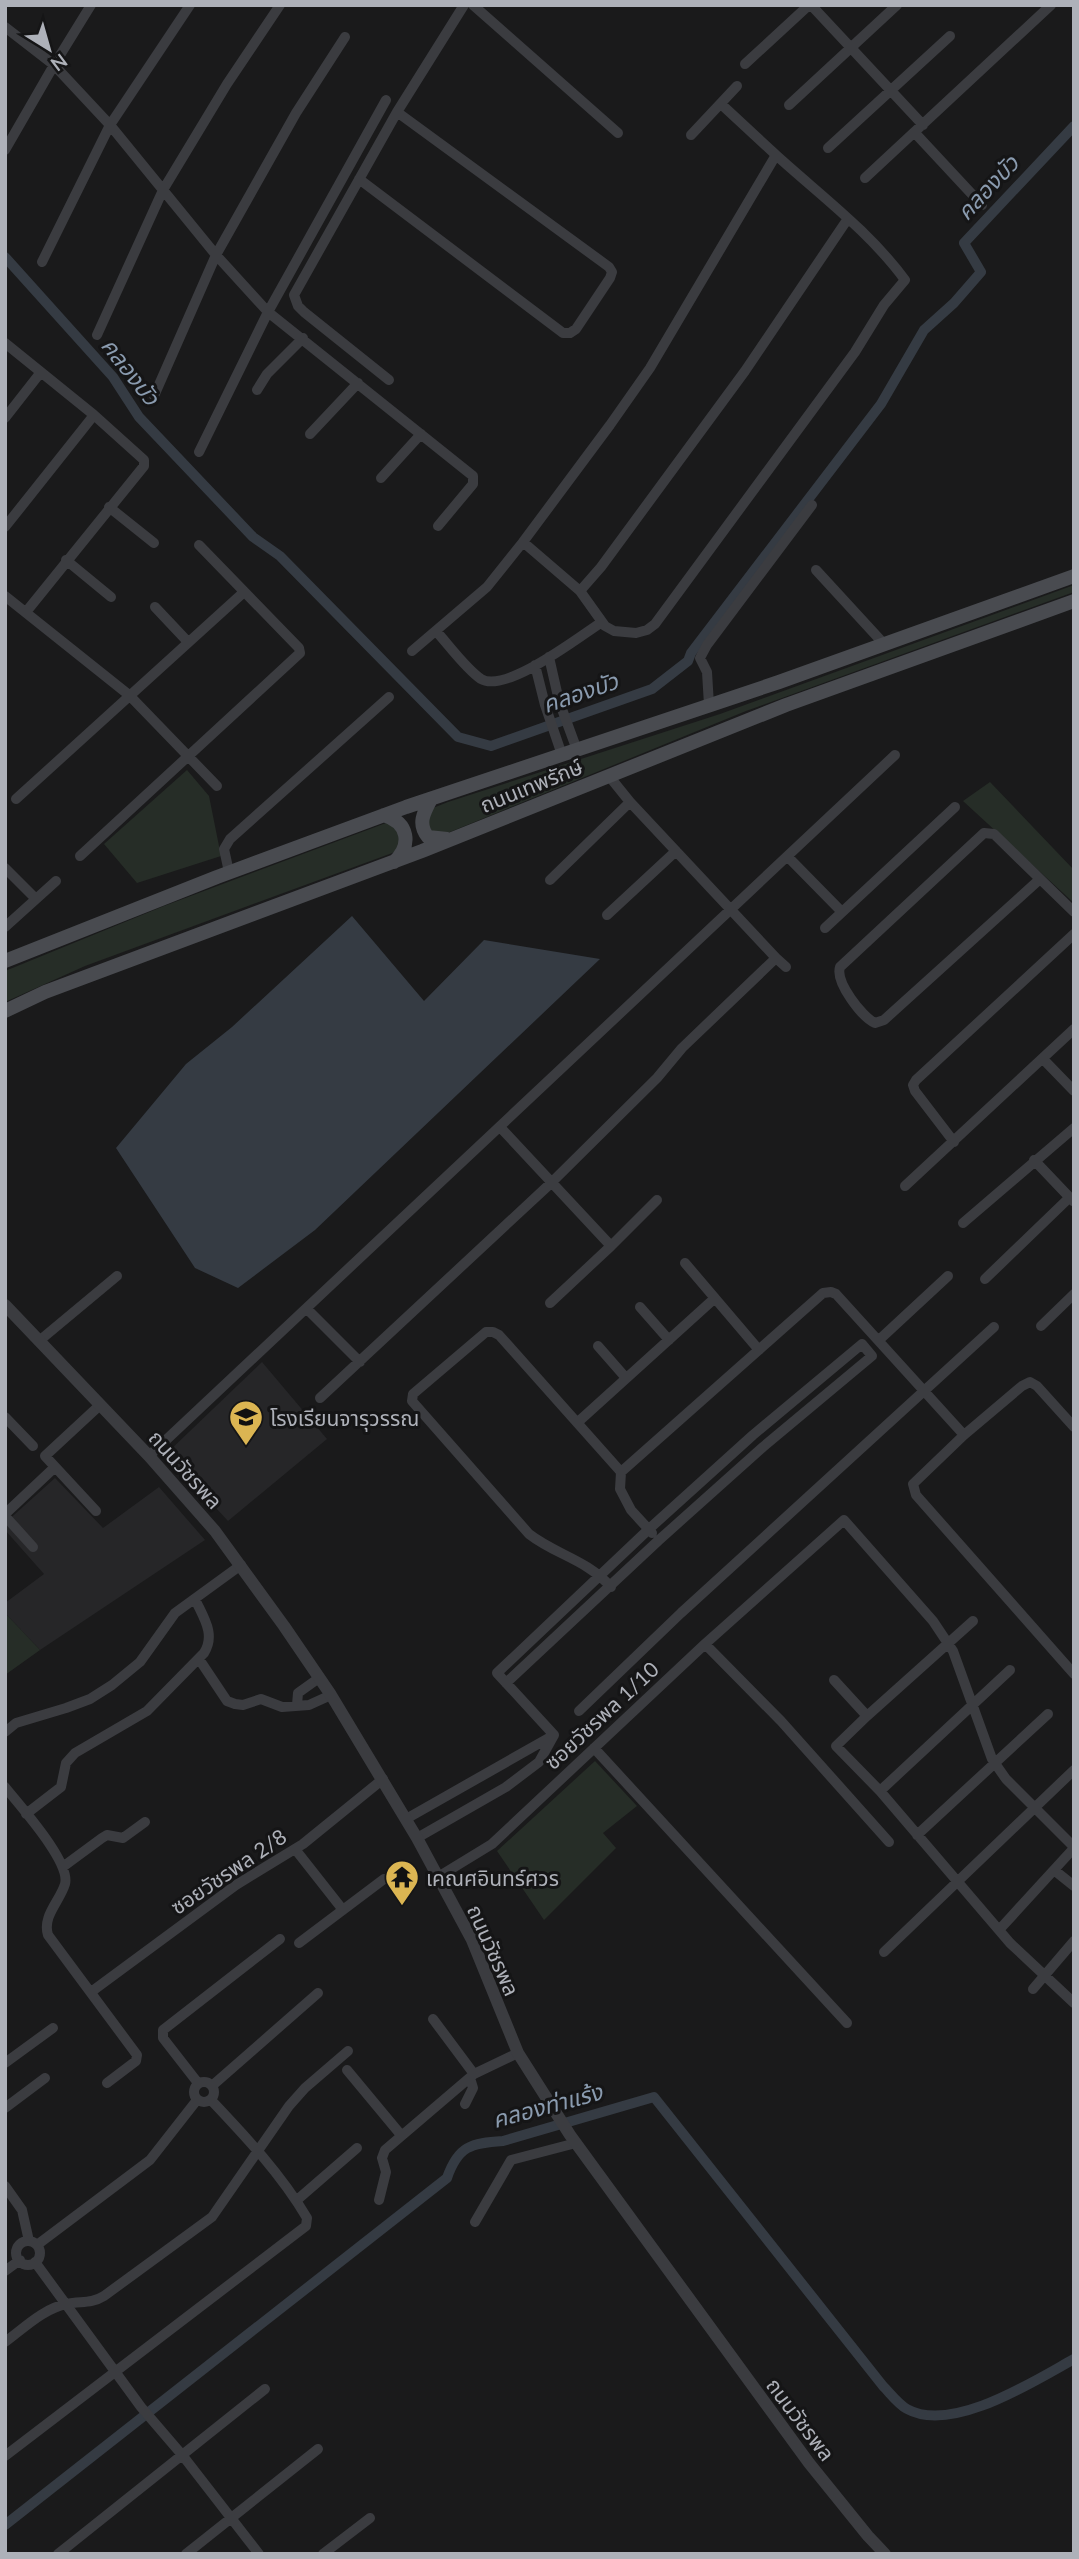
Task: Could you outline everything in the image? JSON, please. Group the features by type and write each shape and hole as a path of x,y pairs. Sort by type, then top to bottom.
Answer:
{"main road":[{"name":"ถนนเทพรักษ์","path":"5,961 229,872 384,815 709,705 1074,576"},
{"name":"ถนนเทพรักษ์","path":"5,1011 45,992 394,862 786,705 1074,601"},
{"path":"431,799 424,813 423,831 428,837 452,839"},
{"path":"384,815 393,818 406,836 402,854 394,862"}],"street":[{"path":"5,150 91,5"},
{"path":"42,262 110,125 190,5"},
{"path":"97,335 163,190 220,94 280,5"},
{"path":"389,380 304,312 294,295 397,111 464,5"},
{"path":"473,5 618,133"},
{"path":"745,64 810,5 923,125"},
{"path":"789,105 897,5"},
{"path":"866,178 1051,5"},
{"path":"5,27 54,65 110,125 216,255 268,312 473,476 474,480 438,526"},
{"path":"828,148 950,36"},
{"path":"154,396 216,255 289,125 345,37"},
{"path":"691,135 737,86"},
{"path":"199,452 268,312 386,100"},
{"path":"523,542 580,591 605,626 614,631 636,633 647,630 655,624 855,352 884,304 905,280 865,235 721,104"},
{"path":"359,179 563,333 576,329 610,278 612,272 609,267 397,111"},
{"path":"915,133 982,205"},
{"path":"412,651 487,587 523,542 650,368 776,155"},
{"path":"580,591 601,567 745,371 847,220"},
{"path":"257,390 267,374 303,338"},
{"path":"5,343 94,415 144,460 144,467 26,612"},
{"path":"5,418 41,372"},
{"path":"310,434 358,383"},
{"path":"5,527 94,415"},
{"path":"381,478 421,434"},
{"path":"709,705 707,672 700,658 812,505"},
{"path":"109,507 154,543"},
{"path":"80,856 300,653 299,648 199,545"},
{"path":"66,560 111,597"},
{"path":"816,570 884,644"},
{"path":"16,800 244,592"},
{"path":"5,596 129,695 216,786"},
{"path":"155,607 188,642"},
{"path":"436,631 482,680 494,682 534,666 602,622"},
{"path":"549,657 559,701 577,750"},
{"path":"534,666 562,755"},
{"path":"229,872 224,849 230,839 389,697"},
{"path":"149,1456 895,755"},
{"path":"609,776 730,910 786,967"},
{"path":"550,880 630,802"},
{"path":"825,928 955,807"},
{"path":"1040,878 884,1020 875,1023 867,1019 839,980 840,967 984,833 994,834 1040,878 1074,912"},
{"path":"607,915 676,851"},
{"path":"788,857 842,912"},
{"path":"5,868 36,900"},
{"path":"5,927 56,881"},
{"path":"954,1142 913,1085 1074,934"},
{"path":"320,1398 551,1184 657,1078 682,1048 776,958"},
{"path":"905,1186 1074,1029"},
{"path":"1043,1059 1074,1091"},
{"path":"500,1128 611,1246"},
{"path":"962,1223 1074,1128"},
{"path":"985,1279 1072,1200 1034,1160"},
{"path":"550,1303 657,1200"},
{"path":"685,1263 759,1350"},
{"path":"39,1341 117,1276"},
{"path":"879,1340 948,1276"},
{"path":"621,1472 823,1293 831,1292 836,1294 879,1340 964,1435"},
{"path":"1041,1325 1074,1294"},
{"path":"578,1422 715,1298"},
{"name":"ถนนวัชรพล","path":"5,1305 149,1456 241,1565 331,1695 417,1838 471,1940 518,2053 553,2110 809,2463 868,2536 886,2554"},
{"path":"640,1307 668,1340"},
{"path":"307,1309 360,1362"},
{"path":"579,1711 691,1603 994,1327"},
{"path":"611,1587 600,1575 577,1559 543,1544 529,1534 412,1401 412,1397 486,1332 499,1335 621,1472 620,1489 631,1510 659,1540"},
{"path":"506,1683 763,1447 872,1356 862,1344 753,1435 497,1673 506,1683 554,1735"},
{"path":"598,1346 626,1378"},
{"path":"1074,1427 1037,1386 1030,1382 964,1435 913,1484 913,1490 1074,1674"},
{"path":"96,1511 45,1456 100,1405"},
{"path":"7,1421 33,1446"},
{"path":"753,1435 763,1447"},
{"path":"33,1546 5,1515 55,1467"},
{"name":"ซอยวัชรพล 1/10","path":"438,1877 492,1844 705,1644 844,1520 933,1622 948,1643"},
{"path":"5,1732 16,1723 79,1703 112,1685 140,1662 175,1613 241,1565"},
{"path":"26,1814 60,1788 66,1763 75,1753 147,1711 206,1650 210,1635 195,1598"},
{"path":"973,1621 836,1746 880,1791 999,1930 1074,2003"},
{"path":"948,1643 995,1764 1006,1779 1074,1847 999,1930"},
{"path":"705,1644 781,1721 890,1842"},
{"path":"199,1658 227,1700 232,1703 243,1705 261,1699 276,1706 313,1704 331,1695"},
{"path":"880,1791 1010,1670"},
{"path":"297,1705 298,1693 319,1678"},
{"path":"834,1680 867,1716"},
{"path":"917,1835 1048,1714"},
{"path":"406,1819 554,1735"},
{"path":"417,1838 506,1787 539,1762 554,1735"},
{"path":"594,1748 847,2023"},
{"path":"884,1952 1074,1770"},
{"name":"ซอยวัชรพล 2/8","path":"91,1992 236,1885 295,1849 383,1779"},
{"path":"5,1787 64,1866 65,1885 47,1920 47,1933 137,2055 136,2061 107,2083"},
{"path":"64,1866 107,1835 123,1838 145,1822"},
{"path":"295,1849 343,1910"},
{"path":"1054,1870 1074,1886"},
{"path":"299,1943 384,1879"},
{"path":"198,2083 163,2038 163,2030 280,1939"},
{"path":"1033,1989 1074,1941"},
{"path":"213,2085 318,1993"},
{"path":"433,2019 472,2076 473,2088 465,2104"},
{"path":"5,2063 53,2028"},
{"path":"5,2342 41,2315 67,2304 87,2304 104,2296 212,2217 297,2097 348,2051"},
{"path":"379,2200 386,2172 382,2158 386,2150 472,2076 518,2053"},
{"path":"347,2070 401,2135"},
{"path":"5,2108 45,2078"},
{"path":"206,2081 213,2085 215,2093 211,2100 197,2100 194,2090 198,2083 206,2081"},
{"path":"5,2186 22,2210 33,2243 40,2256 35,2262 27,2264 20,2260 17,2256 18,2248 33,2243 150,2160 197,2100"},
{"path":"5,2456 306,2226 307,2218 297,2200 258,2149 211,2100"},
{"path":"475,2222 512,2160 573,2139"},
{"path":"297,2200 357,2148"},
{"path":"5,2271 20,2260"},
{"path":"35,2262 141,2407 259,2554"},
{"path":"58,2554 265,2389"},
{"path":"187,2554 318,2449"},
{"path":"323,2554 370,2518"}],"shaded area":[{"path":"1074,585 1074,592 746,711 445,834 434,833 427,824 433,808 448,802 720,714"},
{"path":"187,770 209,796 221,856 137,883 104,844"},
{"path":"990,782 1074,870 1074,903 963,801"},
{"path":"386,823 394,824 402,840 395,852 85,966 5,1002 5,971 164,906"},
{"path":"352,916 424,1001 484,940 600,959 315,1230 238,1288 195,1268 116,1148 186,1064 232,1027"},
{"name":"โรงเรียนจารุวรรณ","path":"262,1362 327,1439 228,1521 166,1454"},
{"path":"55,1478 103,1528 159,1487 205,1540 40,1650 5,1613 5,1603 44,1574 5,1530 5,1523"},
{"path":"5,1613 40,1650 5,1675"},
{"path":"595,1761 637,1806 603,1833 616,1848 544,1920 497,1851"}],"waterway":[{"name":"คลองบัว","path":"5,257 113,377 139,417 253,537 280,556 458,737 491,746 652,689 688,661 691,653 881,404 924,330 954,303 981,272 964,243 1074,126"},
{"name":"คลองท่าแร้ง","path":"5,2525 447,2178 456,2159 467,2148 503,2141 654,2097 883,2386 907,2409 925,2415 946,2415 969,2410 1015,2391 1074,2359"}],"place":[{"name":"โรงเรียนจารุวรรณ","path":"246,1447"},
{"name":"เคณศอินทร์ศวร","path":"402,1907"}]}
